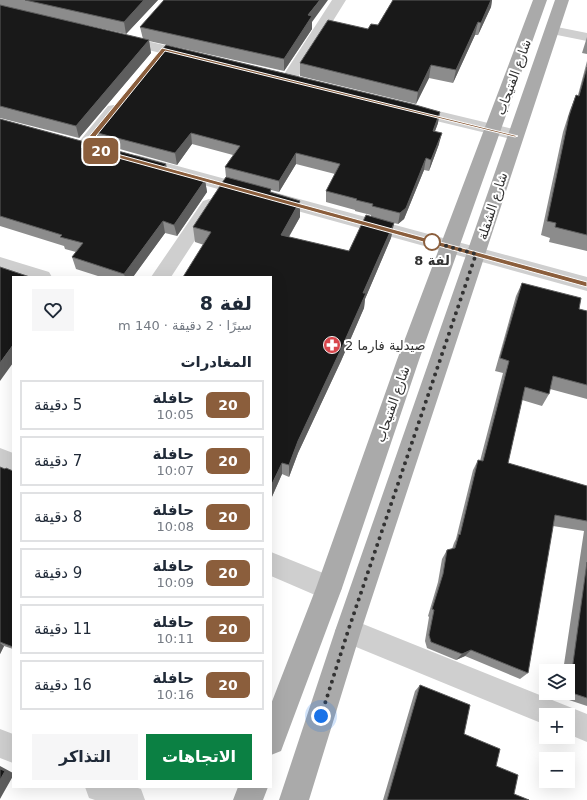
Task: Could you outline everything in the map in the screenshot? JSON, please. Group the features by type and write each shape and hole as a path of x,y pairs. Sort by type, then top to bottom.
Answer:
{"main road":[{"name":"شارع الفتيحاب","path":"272,738 329,588 408,360 494,130 540,0"},
{"name":"شارع الشقلة","path":"294,800 348,631 562,0"},
{"path":"248,800 253,788"}],"street":[{"path":"304,83 281,78 339,0"},
{"path":"131,41 141,29"},
{"path":"552,30 587,37"},
{"path":"109,36 131,41 159,55 208,60"},
{"path":"84,147 124,98"},
{"path":"395,106 515,136"},
{"path":"121,156 587,284"},
{"path":"162,276 223,184"},
{"path":"0,264 39,276"},
{"path":"0,458 12,463"},
{"path":"272,564 329,588"},
{"path":"348,631 539,708"},
{"path":"575,723 587,728"},
{"path":"0,743 12,749"},
{"path":"102,788 130,800"}],"building":[{"path":"25,0 144,0 124,22"},
{"path":"164,0 320,0 308,15 312,16 284,59 140,27"},
{"path":"393,0 491,0 481,23 478,22 456,70 431,65 418,92 300,63 328,20 368,29 371,24 378,25"},
{"path":"0,5 149,40 76,126 0,106"},
{"path":"166,45 440,112 433,131 442,133 431,160 426,158 406,208 400,213 372,206 373,204 326,191 340,164 296,153 279,181 225,167 240,146 191,133 175,153 94,132"},
{"path":"587,67 587,235 555,227 556,223 547,221 569,116 576,95 579,96"},
{"path":"0,119 166,164 163,168 205,180 174,225 163,221 124,274 72,257 83,243 60,237 62,235 0,216"},
{"path":"226,177 271,189 270,192 300,201 281,235 349,251 366,215 394,223 363,293 366,293 298,441 289,465 282,463 272,484 272,276 184,276 211,232 193,227"},
{"path":"0,267 27,276 12,276 12,346 0,363"},
{"path":"522,283 581,298 579,309 587,311 587,385 553,376 549,394 525,387 508,463 587,486 587,521 555,515 528,673 471,650 462,654 431,642 429,635 434,610 432,609 443,574 447,550 455,548 459,534 460,535 478,460 483,461 509,361 500,358"},
{"path":"0,467 12,471 12,647 0,642"},
{"path":"587,562 587,698 575,694 575,664 573,664"},
{"path":"420,685 470,705 464,734 500,749 496,766 518,775 514,794 529,800 387,800"},
{"path":"0,769 5,771 0,780"}],"bus line":[{"name":"20","path":"515,136 164,49 84,147 587,284"}],"place":[{"name":"لفة 8","path":"432,242"},
{"name":"صيدلية فارما 2","path":"332,345"}],"route":[{"path":"321,716 348,631 476,254 432,242"}]}
